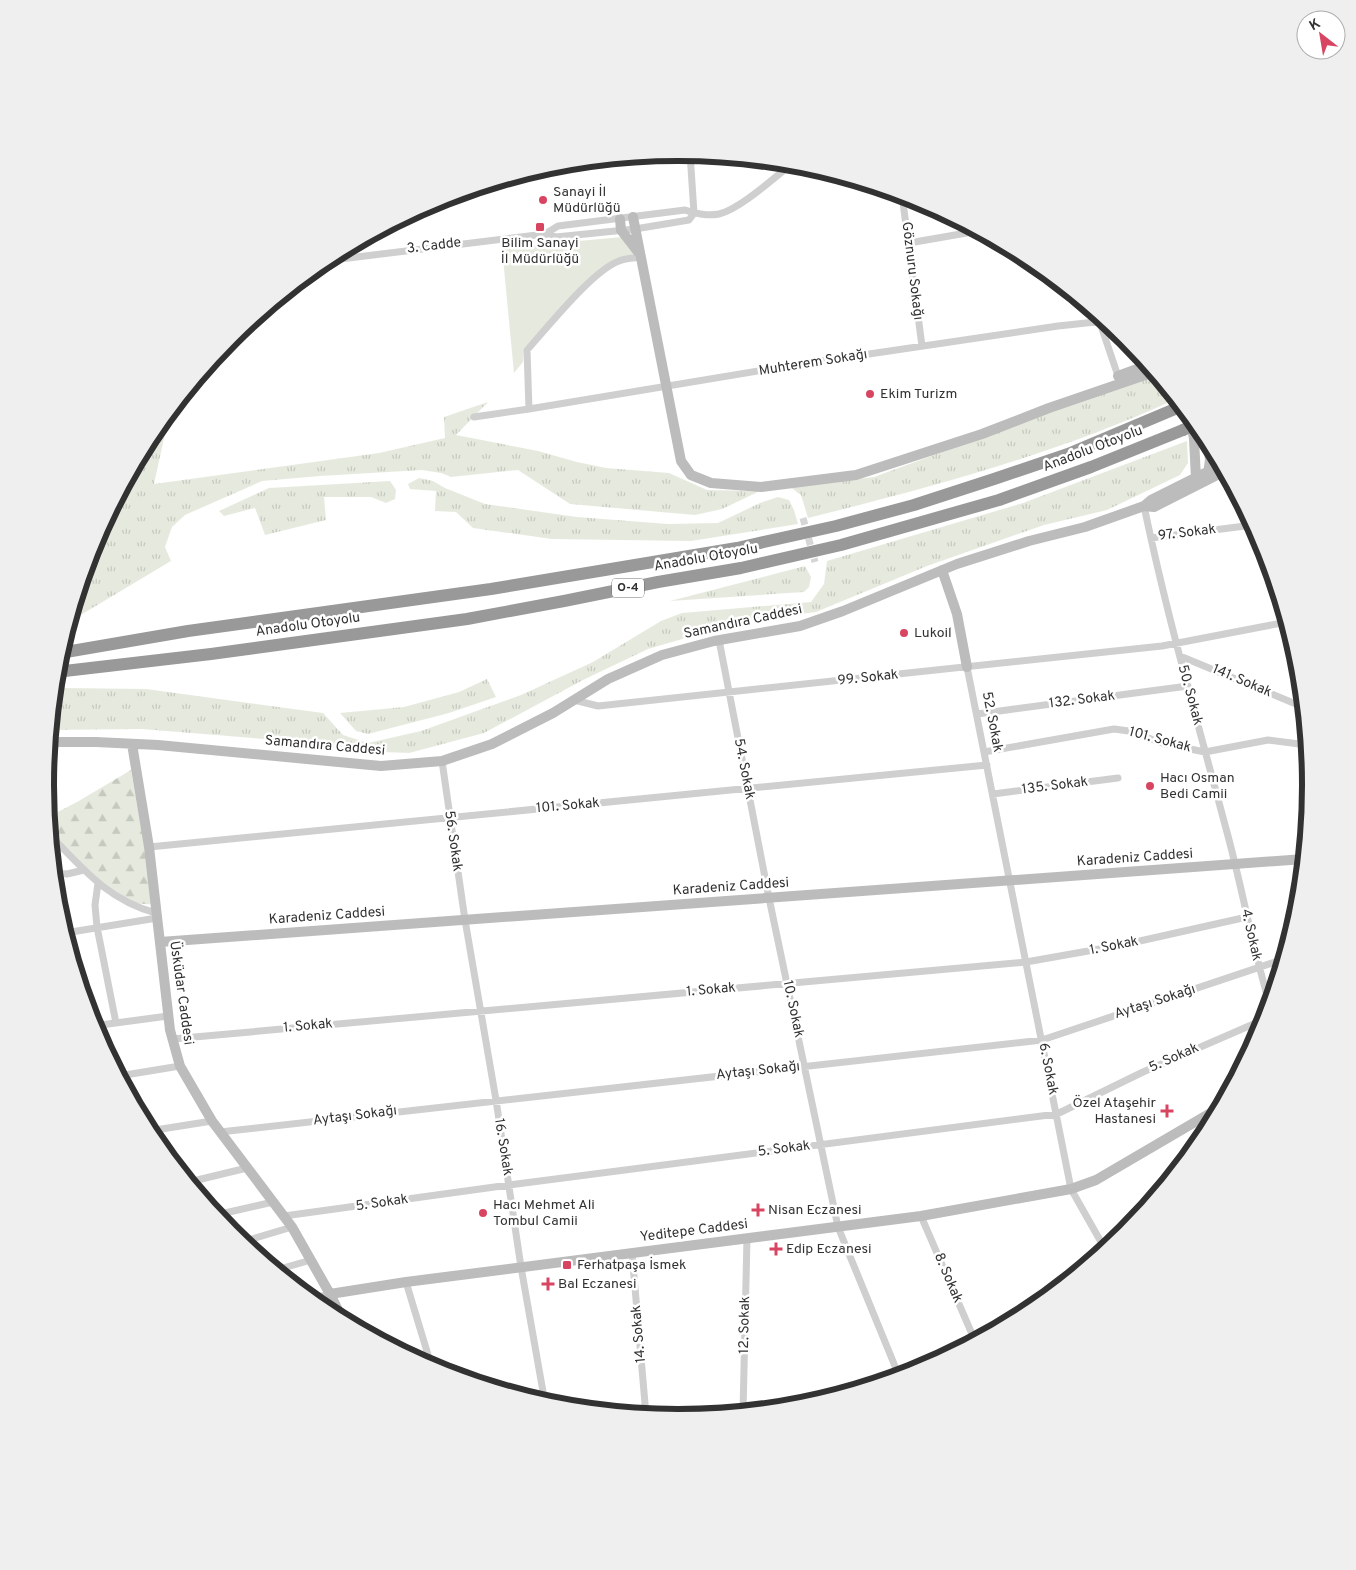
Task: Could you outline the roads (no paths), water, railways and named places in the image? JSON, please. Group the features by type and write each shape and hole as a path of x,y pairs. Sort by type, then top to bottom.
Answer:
{"highway":[{"name":"Anadolu Otoyolu","path":"69,652 188,631 491,589 737,548 836,526 914,505 1068,454 1178,412"},
{"name":"Anadolu Otoyolu","path":"65,671 212,654 467,619 564,602 658,582 742,568 841,545 999,500 1091,467 1189,427"}],"street":[{"path":"545,234 558,226 621,224 635,229 689,220 694,214 691,161"},
{"path":"545,234 556,237 621,224 634,217 685,210 694,214 720,214 739,204 784,170"},
{"name":"Göznuru Sokağı","path":"903,203 922,346"},
{"path":"634,217 681,461 692,475 711,483 761,487 856,475 982,434 1049,408 1148,374"},
{"path":"621,224 642,257"},
{"path":"909,243 968,233"},
{"name":"3. Cadde","path":"343,259 545,234"},
{"path":"529,409 527,350 599,274 618,261 642,257"},
{"name":"Muhterem Sokağı","path":"474,417 788,366 1094,320"},
{"path":"1103,329 1118,376"},
{"path":"1049,408 1118,376 1142,367"},
{"path":"1187,425 1195,458 1203,479"},
{"path":"1176,487 1187,477 1195,458"},
{"path":"1203,479 1210,459"},
{"name":"Samandıra Caddesi","path":"55,742 132,744 381,766 442,761 492,744 553,713 608,679 662,655 718,640 800,626 843,611 942,570 1029,541 1085,527 1144,506 1151,500 1176,487 1203,479 1216,469"},
{"path":"1144,506 1154,507 1203,479 1219,473"},
{"name":"50. Sokak","path":"1144,506 1176,642 1235,864"},
{"name":"97. Sokak","path":"1151,538 1246,526"},
{"name":"52. Sokak","path":"942,570 957,614 1010,881"},
{"path":"1176,642 1281,623"},
{"name":"54. Sokak","path":"718,640 769,898"},
{"name":"99. Sokak","path":"574,700 598,706 1162,646 1176,642"},
{"name":"141. Sokak","path":"1180,656 1297,705"},
{"name":"132. Sokak","path":"976,714 1188,686"},
{"name":"101. Sokak","path":"984,752 1114,729 1129,731 1165,744 1205,752 1268,740 1301,744"},
{"name":"Üsküdar Caddesi","path":"132,744 149,847 168,1016 180,1066 212,1121 292,1227 337,1308"},
{"name":"56. Sokak","path":"442,761 464,920"},
{"name":"101. Sokak","path":"149,847 987,765"},
{"name":"135. Sokak","path":"992,794 1118,778"},
{"path":"57,842 98,883 120,899 156,916"},
{"name":"Karadeniz Caddesi","path":"160,942 1298,859"},
{"name":"4. Sokak","path":"1235,864 1258,968 1266,993"},
{"path":"60,873 84,870"},
{"name":"6. Sokak","path":"1010,881 1071,1189 1102,1243"},
{"path":"98,883 95,905 97,927 116,1023"},
{"name":"10. Sokak","path":"769,898 838,1227 896,1370"},
{"path":"72,932 156,916"},
{"name":"1. Sokak","path":"172,1039 1026,962 1122,945 1247,917"},
{"name":"16. Sokak","path":"464,920 496,1100 521,1267 543,1394"},
{"name":"Aytaşı Sokağı","path":"220,1132 1042,1040 1277,962"},
{"path":"101,1025 168,1016"},
{"name":"5. Sokak","path":"284,1216 1057,1114 1143,1072 1255,1023"},
{"path":"125,1075 180,1066"},
{"name":"Yeditepe Caddesi","path":"330,1294 406,1282 921,1216 1071,1189 1096,1180 1208,1115"},
{"path":"157,1130 212,1121"},
{"path":"196,1180 247,1168"},
{"path":"225,1213 273,1202"},
{"name":"8. Sokak","path":"921,1216 973,1335"},
{"path":"251,1239 292,1227"},
{"name":"12. Sokak","path":"743,1406 747,1238"},
{"name":"14. Sokak","path":"632,1253 645,1408"},
{"path":"283,1268 311,1260"},
{"path":"406,1282 429,1357"},
{"path":"321,1296 330,1294"}],"tunnel":[{"path":"803,518 815,562"}],"place":[{"name":"Sanayi İl Müdürlüğü","path":"543,200"},
{"name":"Bilim Sanayi İl Müdürlüğü","path":"540,227"},
{"name":"Ekim Turizm","path":"870,394"},
{"name":"Lukoil","path":"904,633"},
{"name":"Hacı Osman Bedi Camii","path":"1150,786"},
{"name":"Özel Ataşehir Hastanesi","path":"1167,1111"},
{"name":"Nisan Eczanesi","path":"758,1210"},
{"name":"Hacı Mehmet Ali Tombul Camii","path":"483,1213"},
{"name":"Edip Eczanesi","path":"776,1249"},
{"name":"Ferhatpaşa İsmek","path":"567,1265"},
{"name":"Bal Eczanesi","path":"548,1284"}]}
